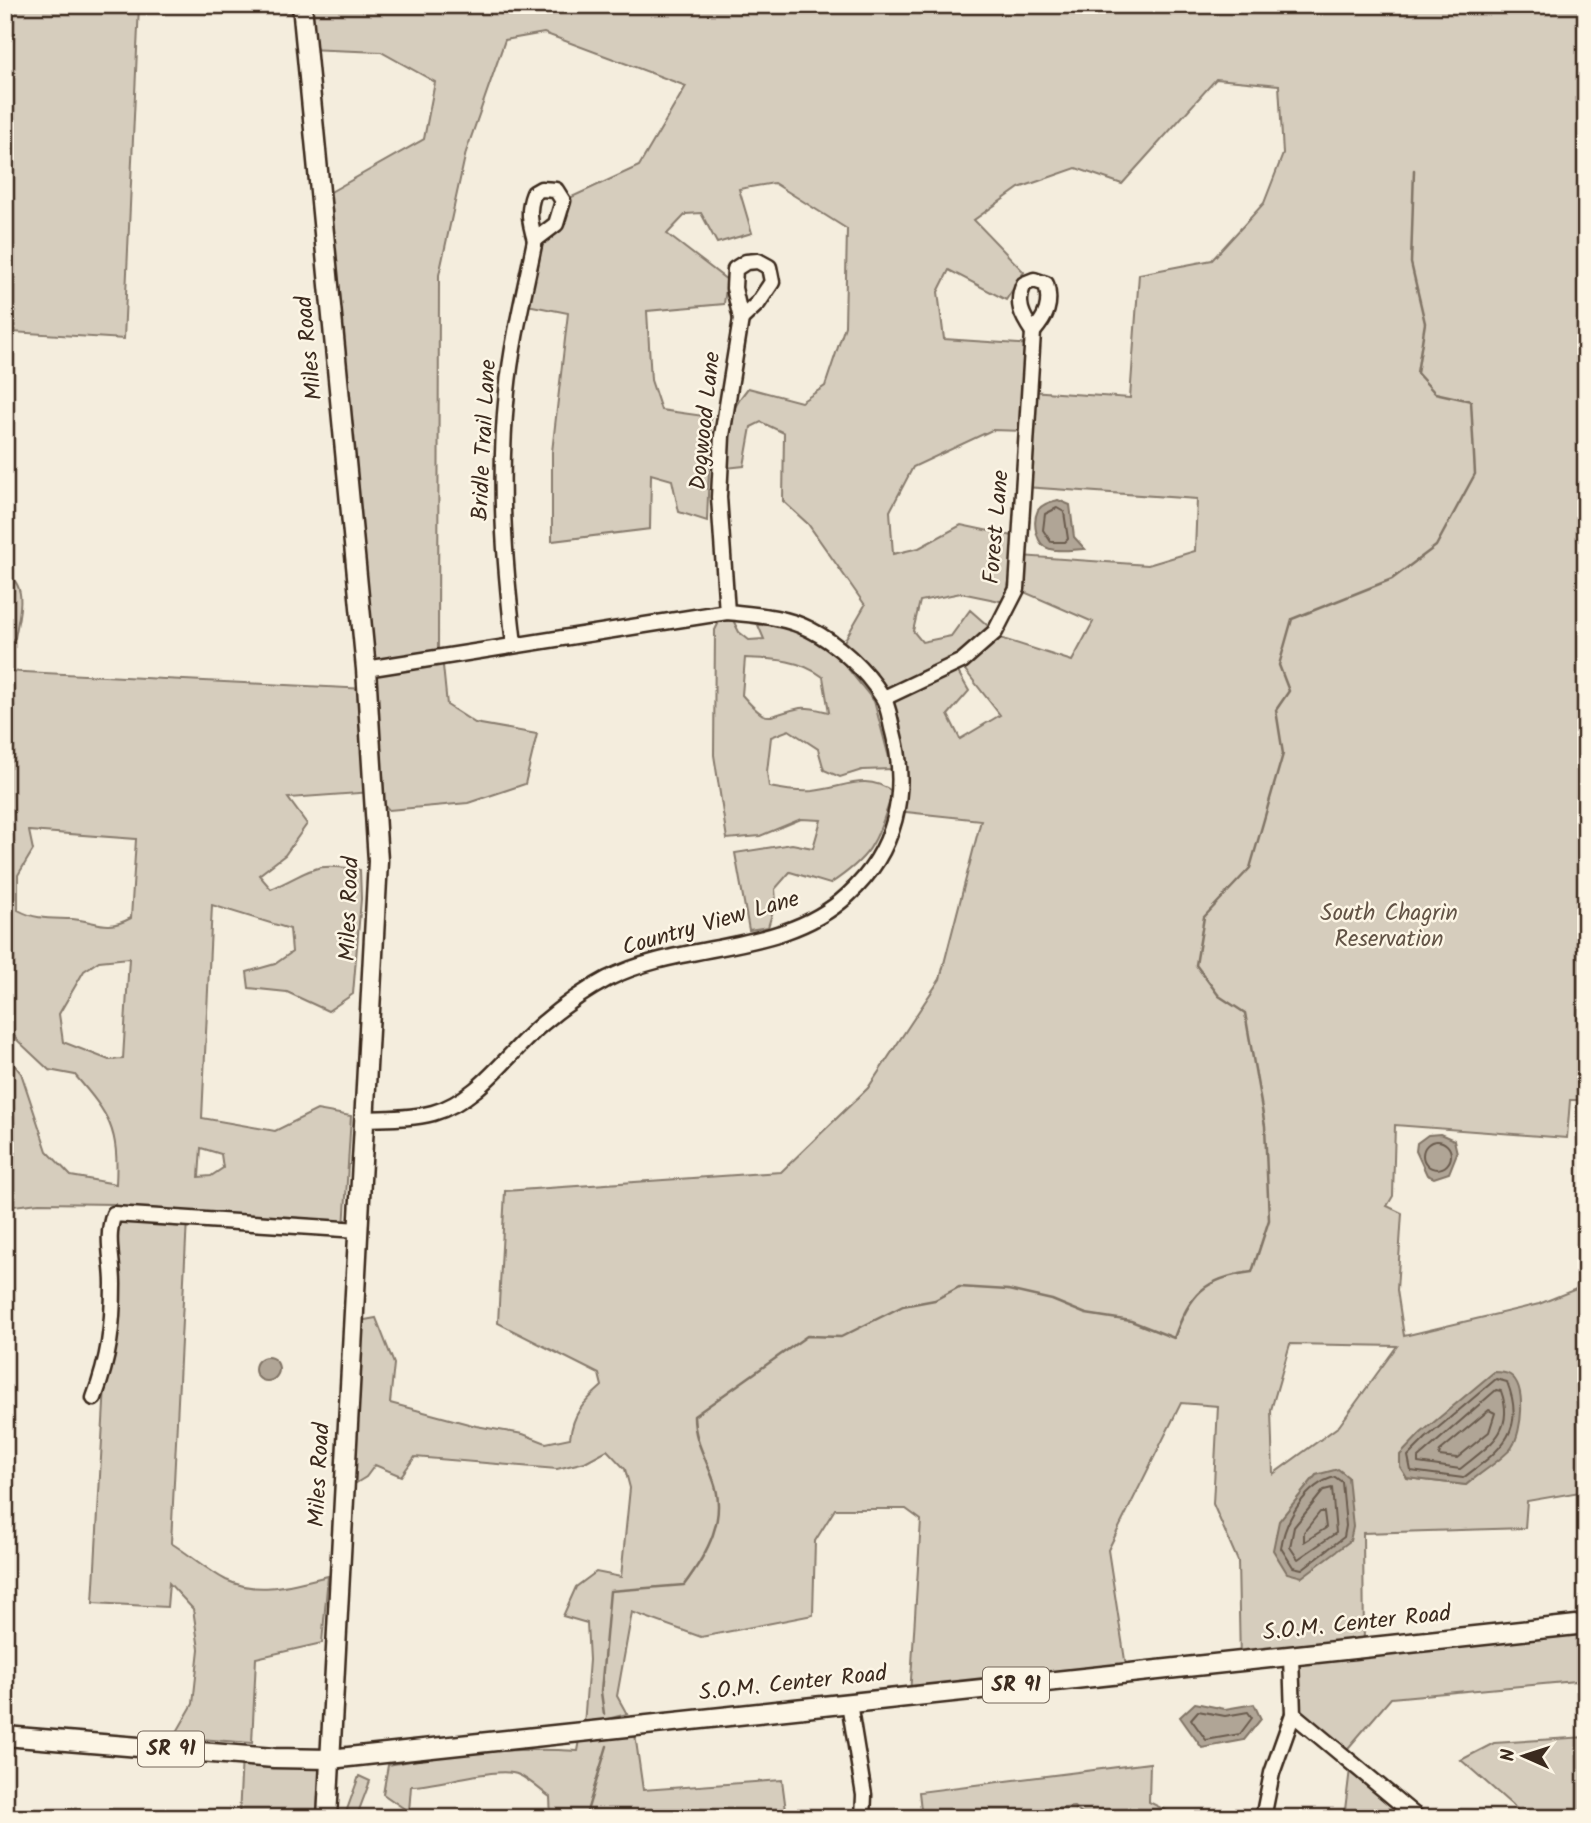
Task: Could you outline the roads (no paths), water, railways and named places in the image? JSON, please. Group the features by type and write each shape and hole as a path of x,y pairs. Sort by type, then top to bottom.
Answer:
{"main road":[{"name":"Miles Road","path":"302,5 366,669 377,861 327,1818"},
{"name":"S.O.M. Center Road","path":"5,1736 274,1758 330,1759 1586,1624"}],"street":[{"name":"Bridle Trail Lane","path":"514,644 503,546 502,447 513,342 536,240"},
{"name":"Dogwood Lane","path":"727,612 719,497 722,436 741,319"},
{"name":"Forest Lane","path":"884,698 962,661 995,632 1017,589 1033,332"},
{"name":"Country View Lane","path":"365,1119 434,1113 461,1100 542,1024 582,993 608,979 673,955 758,940 796,929 825,914 869,873 895,820 902,791 900,759 884,698 839,650 809,629 778,618 727,612 366,669"},
{"path":"94,1398 109,1358 113,1283 109,1227 114,1214 359,1230"},
{"path":"1264,1818 1272,1773 1293,1714 1291,1657"},
{"path":"849,1703 864,1795 863,1818"},
{"path":"1293,1714 1418,1818"}],"water":[{"path":"1058,500 1070,505 1074,537 1085,549 1050,549 1038,539 1035,527 1038,510 1045,504"},
{"path":"1440,1134 1454,1140 1457,1153 1449,1173 1434,1178 1427,1175 1416,1151 1417,1143 1428,1135"},
{"path":"267,1357 278,1364 279,1369 272,1380 267,1381 256,1374 255,1369 262,1358"},
{"path":"1494,1372 1510,1375 1519,1389 1520,1421 1512,1447 1466,1485 1407,1478 1400,1467 1400,1455 1421,1433"},
{"path":"1338,1469 1348,1477 1353,1527 1350,1541 1302,1577 1287,1573 1273,1550 1279,1521 1316,1475"},
{"path":"1195,1703 1225,1709 1254,1704 1261,1719 1244,1740 1202,1748 1180,1717"}],"waterway":[{"path":"604,1714 601,1692 610,1591 684,1585 713,1535 718,1508 717,1493 698,1440 694,1416 807,1336 841,1337 903,1306 935,1300 959,1287 1008,1290 1052,1300 1086,1314 1131,1321 1174,1338 1186,1310 1201,1291 1222,1279 1252,1272 1269,1220 1265,1126 1245,1013 1219,996 1196,965 1204,917 1250,868 1283,754 1276,710 1289,691 1279,665 1292,619 1392,579 1436,546 1475,474 1471,401 1435,393 1417,373 1425,323 1411,263 1414,170"},
{"path":"585,1818 607,1746"}],"park label":[{"name":"South Chagrin Reservation","path":"1389,927"}]}
